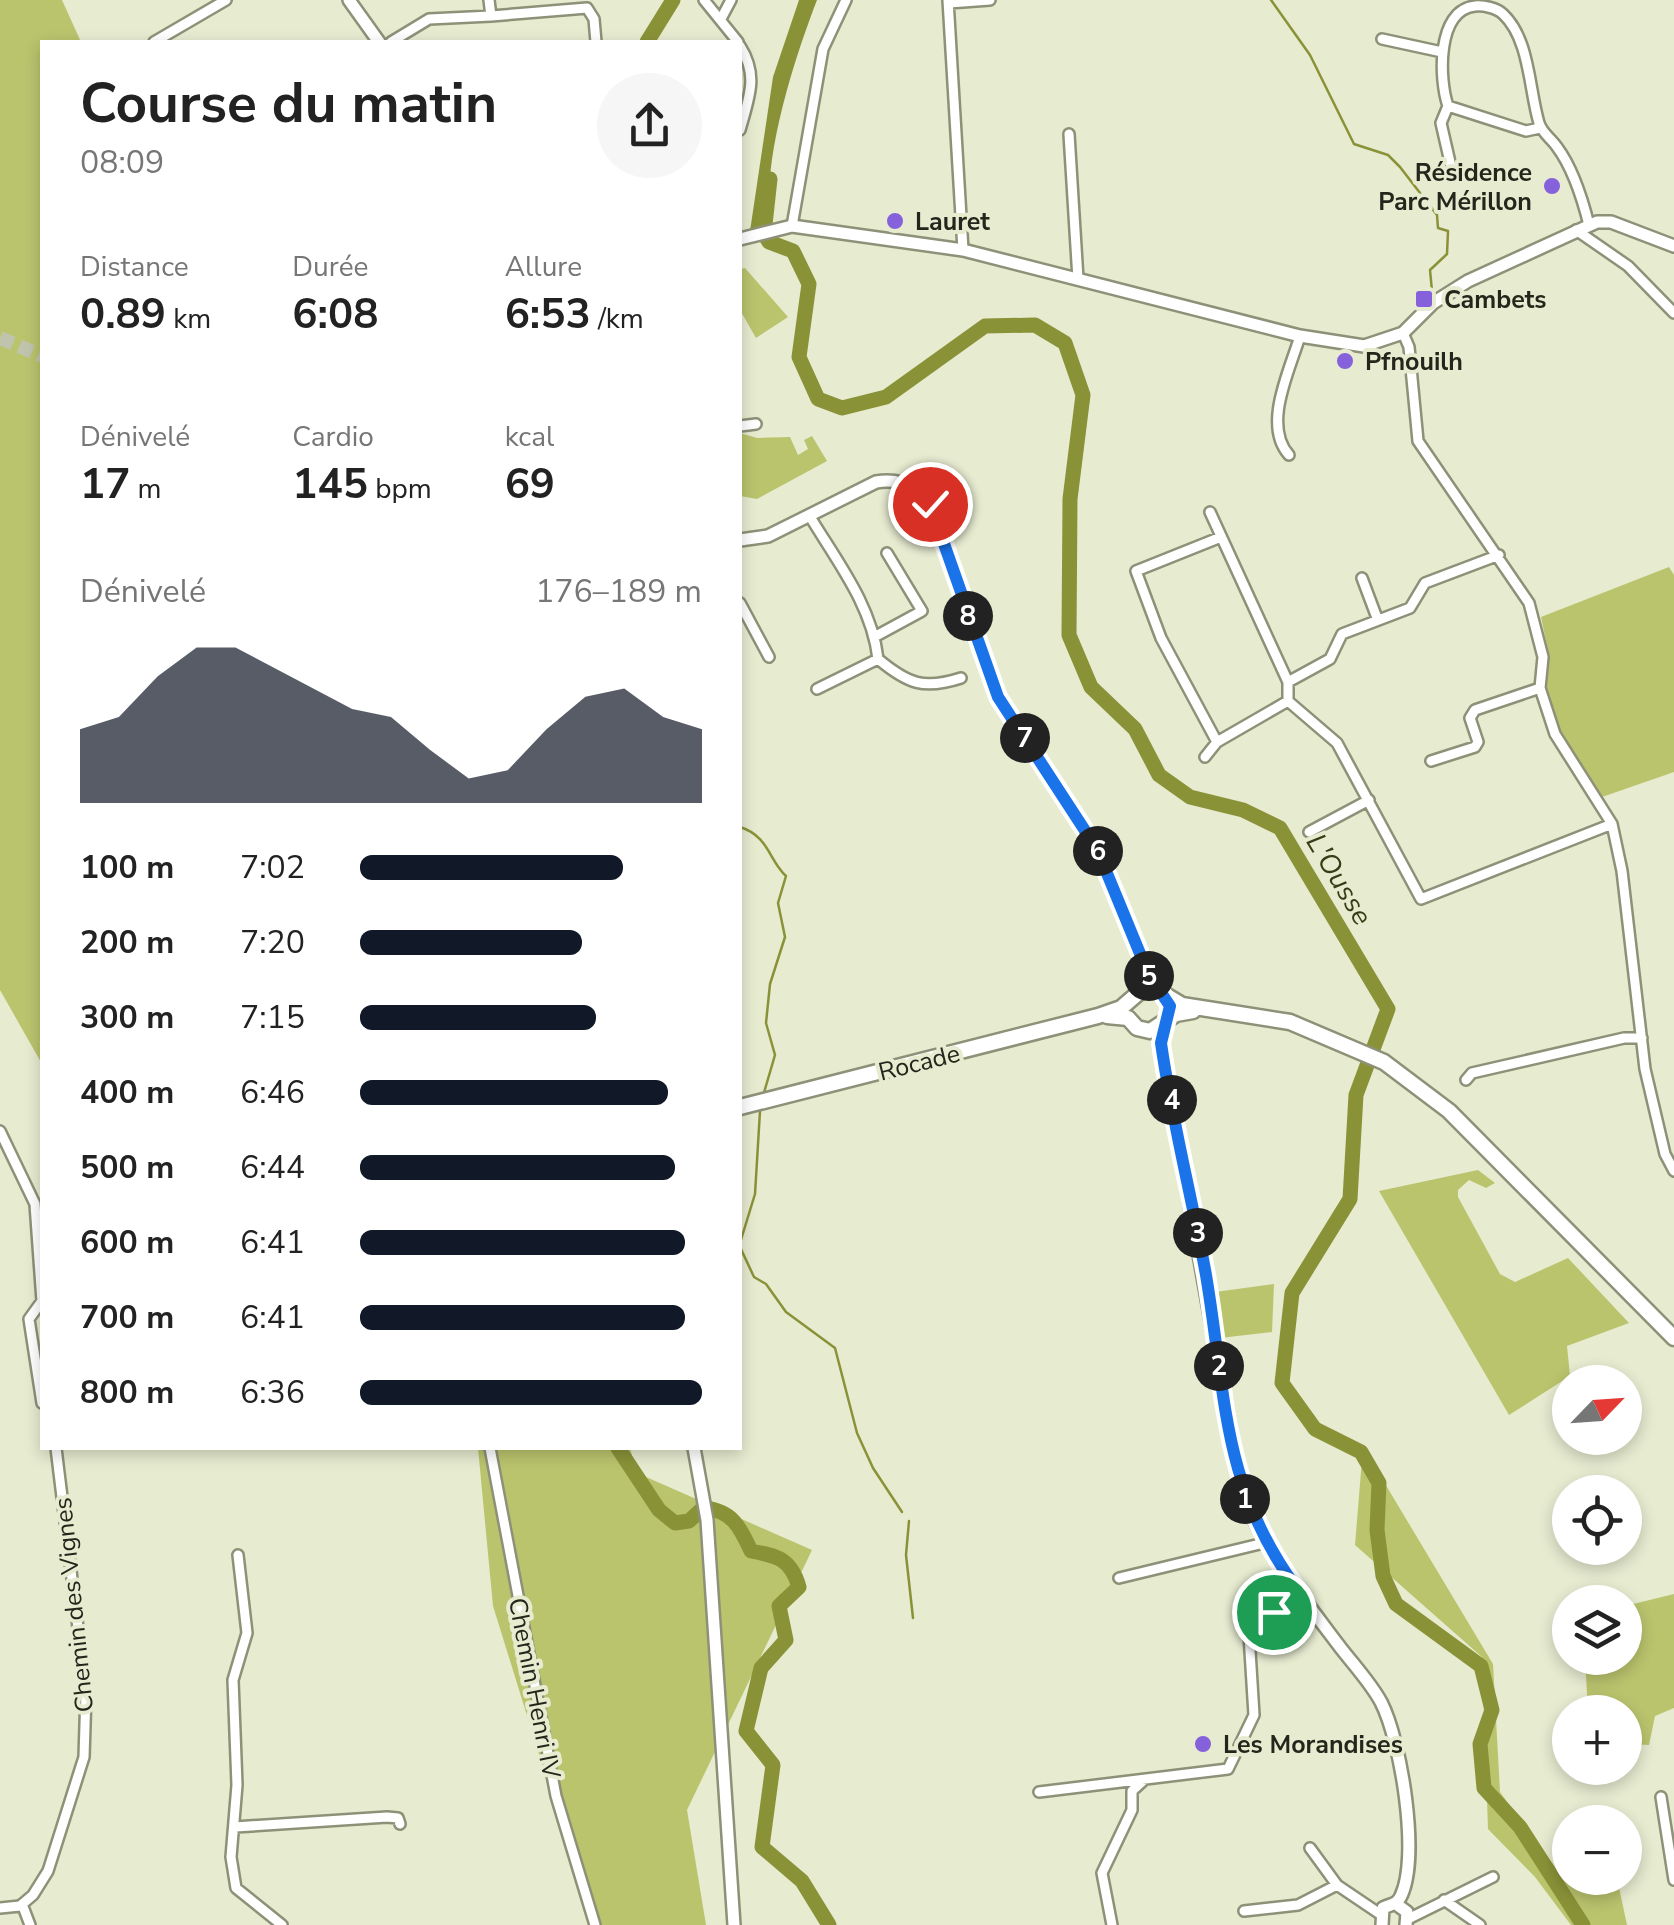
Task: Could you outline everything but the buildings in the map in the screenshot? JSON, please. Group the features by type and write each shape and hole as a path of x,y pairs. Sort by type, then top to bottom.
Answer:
{"main road":[{"name":"Rocade","path":"742,1106 1098,1016 1162,995 1219,1011"},
{"path":"1162,995 1165,1022"},
{"path":"1131,1004 1144,1031 1181,1012 1219,1011 1290,1022 1379,1060 1449,1111 1674,1338"}],"street":[{"path":"157,40 226,0"},
{"path":"349,0 378,40"},
{"path":"489,0 491,16"},
{"path":"722,17 731,0"},
{"path":"792,226 823,50 846,0"},
{"path":"963,250 948,2 990,0"},
{"path":"707,1 736,40"},
{"path":"1452,171 1441,124 1448,106 1442,90 1442,52 1455,16 1467,7 1482,5 1502,13 1518,37 1540,128 1559,149 1583,228 1674,313"},
{"path":"393,40 429,19 587,8 594,19 596,40"},
{"path":"1382,39 1442,52"},
{"path":"742,49 752,64 754,80 742,123"},
{"path":"1448,106 1526,131 1540,128"},
{"path":"1070,134 1078,278"},
{"path":"747,237 792,226 963,250 1300,336 1364,346 1403,333 1447,292 1583,228 1611,222 1674,246"},
{"path":"1403,333 1409,347 1418,441 1529,603 1543,657 1540,688 1556,734 1612,824 1622,871 1642,1038 1665,1154 1674,1171"},
{"path":"1289,454 1283,448 1277,419 1300,336"},
{"path":"742,426 756,424"},
{"path":"742,540 768,536 876,482 890,480 923,494 935,516 998,697 1097,849 1144,963 1162,995"},
{"path":"1210,512 1288,682 1288,701 1337,743 1421,899 1612,824"},
{"path":"809,515 857,594 876,636 878,659 916,686 935,686 961,678"},
{"path":"1217,742 1161,638 1136,571 1221,537"},
{"path":"876,636 922,611 886,553"},
{"path":"1288,682 1330,659 1342,634 1410,608 1425,583 1499,555"},
{"path":"1362,578 1377,618"},
{"path":"742,607 769,657"},
{"path":"817,689 878,659"},
{"path":"1431,761 1475,748 1478,742 1470,718 1476,710 1540,688"},
{"path":"1205,757 1217,742 1288,701"},
{"path":"1309,832 1369,800"},
{"path":"1131,1004 1144,963"},
{"path":"1165,1022 1162,1053 1242,1493 1264,1542 1377,1696 1388,1718 1407,1820 1408,1857 1402,1893 1396,1904 1381,1919 1337,1885 1310,1848"},
{"path":"1144,1031 1162,1053"},
{"path":"1466,1080 1472,1073 1624,1038 1642,1038"},
{"path":"0,1131 35,1204 40,1273"},
{"path":"40,1304 30,1319 40,1389"},
{"name":"Chemin des Vignes","path":"22,1904 34,1895 60,1839 84,1757 86,1733 86,1694 56,1450"},
{"name":"Chemin Henri IV","path":"490,1450 556,1796 596,1925"},
{"path":"694,1450 708,1520 734,1925"},
{"path":"1120,1578 1264,1542"},
{"path":"238,1554 247,1633 233,1680 235,1828 231,1856 236,1888 282,1925"},
{"path":"1040,1792 1228,1769 1254,1714 1249,1635 1295,1586"},
{"path":"1112,1925 1103,1870 1132,1810 1132,1791 1146,1780"},
{"path":"1661,1797 1674,1880"},
{"path":"235,1828 388,1817 398,1818 400,1824"},
{"path":"1396,1904 1404,1908 1407,1922 1493,1877"},
{"path":"1244,1911 1298,1905 1337,1885"},
{"path":"1444,1900 1480,1925"},
{"path":"0,1908 22,1904 30,1925"}],"shaded area":[{"path":"0,0 62,0 80,40 40,40 40,1060 0,990"},
{"path":"799,0 817,0 781,112 770,173 772,225 750,231 773,77"},
{"path":"742,269 788,317 756,338 742,314"},
{"path":"742,434 757,438 790,437 798,455 808,449 804,440 812,436 827,461 757,499 742,496"},
{"path":"1669,567 1674,575 1674,772 1602,797 1560,735 1542,685 1548,651 1541,617"},
{"path":"1478,1170 1495,1183 1486,1188 1469,1180 1458,1190 1458,1197 1500,1274 1515,1282 1568,1258 1629,1323 1567,1346 1569,1365 1552,1365 1552,1388 1509,1415 1379,1191"},
{"path":"1274,1284 1272,1332 1220,1338 1215,1292"},
{"path":"1363,1447 1493,1664 1500,1792 1552,1863 1552,1895 1621,1895 1627,1925 1571,1925 1535,1877 1488,1829 1482,1657 1355,1545"},
{"path":"478,1450 631,1450 637,1473 812,1550 687,1810 706,1925 592,1925 493,1606"},
{"path":"1674,1594 1674,1708 1655,1716 1649,1745 1642,1745 1642,1695 1587,1695 1586,1675 1642,1675 1642,1602"}],"waterway":[{"path":"648,40 673,0"},
{"path":"1271,0 1310,55 1354,144 1388,155 1437,215 1438,228 1448,231 1447,254 1430,270 1432,291"},
{"name":"L'Ousse","path":"770,179 764,234 769,242 793,251 809,284 799,357 818,399 842,408 886,397 985,326 1035,325 1065,343 1083,395 1070,499 1069,635 1091,687 1135,729 1159,775 1190,797 1243,810 1280,828 1388,1009 1356,1095 1350,1199 1292,1293 1282,1383 1315,1429 1361,1452 1379,1483 1377,1530 1383,1576 1396,1604 1481,1666 1492,1710 1480,1744 1484,1788 1520,1827 1583,1925"},
{"path":"742,828 757,836 786,876 778,903 785,937 770,984 766,1023 775,1055 763,1096"},
{"path":"742,1236 755,1194 760,1111"},
{"path":"742,1251 754,1277 766,1284 786,1312 835,1348 857,1433 873,1468 902,1512"},
{"path":"619,1450 659,1510 675,1523 689,1521 703,1508 721,1512 739,1527 751,1551 782,1560 796,1578 799,1587 779,1606 786,1640 761,1668 746,1731 773,1765 762,1847 802,1881 829,1925"},
{"path":"909,1521 906,1555 913,1618"}],"tunnel":[{"path":"0,338 40,355"}],"place":[{"name":"Résidence Parc Mérillon","path":"1552,186"},
{"name":"Lauret","path":"895,221"},
{"name":"Cambets","path":"1424,299"},
{"name":"Pfnouilh","path":"1345,361"},
{"name":"Les Morandises","path":"1203,1744"}],"route":[{"path":"930,504 998,697 1097,849 1148,973 1170,1006 1160,1034 1161,1043 1207,1282 1230,1443 1252,1518 1295,1586 1274,1612"}]}
